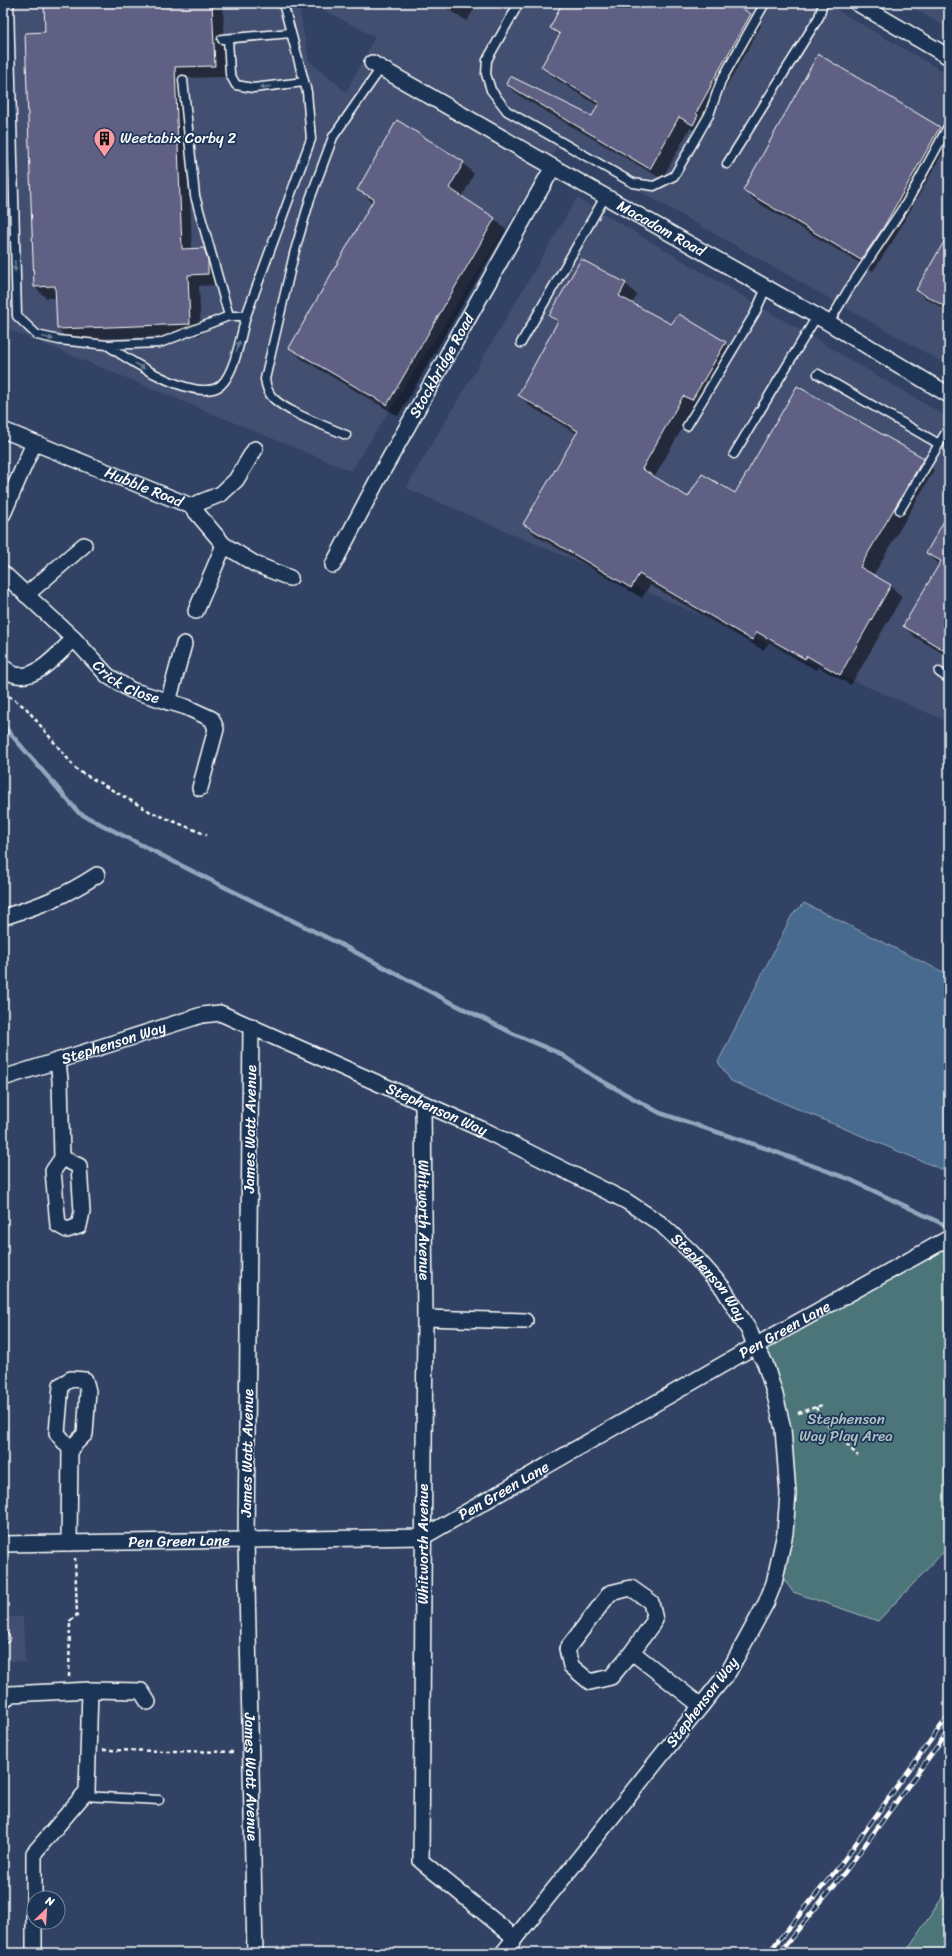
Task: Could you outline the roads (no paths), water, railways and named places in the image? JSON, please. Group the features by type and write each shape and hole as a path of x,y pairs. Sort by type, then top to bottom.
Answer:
{"street":[{"path":"857,3 949,57"},
{"name":"Macadam Road","path":"377,65 553,168 823,320 949,395"},
{"name":"Stockbridge Road","path":"333,565 378,479 553,168"},
{"name":"Hubble Road","path":"3,430 191,506 224,545 255,564 290,578"},
{"path":"3,514 34,443"},
{"path":"191,506 221,494 236,480 255,449"},
{"path":"26,595 84,545"},
{"path":"196,611 224,545"},
{"name":"Crick Close","path":"3,573 74,639 108,676 131,690 186,707 212,719 216,729 200,788"},
{"path":"3,667 14,675 27,676 39,670 74,639"},
{"path":"168,702 184,644"},
{"path":"3,917 31,909 68,893 97,875"},
{"name":"Stephenson Way","path":"3,1078 202,1015 220,1012 488,1132 626,1201 661,1224 691,1252 723,1288 750,1332 755,1346 765,1363 783,1429 788,1494 785,1533 774,1582 766,1604 729,1671 503,1953"},
{"name":"James Watt Avenue","path":"252,1026 246,1540 255,1953"},
{"path":"58,1061 60,1080 62,1158"},
{"name":"Whitworth Avenue","path":"423,1104 425,1318 421,1861 515,1938"},
{"name":"Pen Green Lane","path":"3,1544 72,1548 246,1540 423,1536 755,1346 949,1238"},
{"path":"425,1318 525,1321"},
{"path":"70,1449 72,1548"},
{"path":"631,1588 651,1602 655,1620 632,1652 611,1678 590,1682 571,1666 567,1649 610,1593 631,1588"},
{"path":"632,1652 701,1706"},
{"path":"3,1702 10,1694 90,1690 141,1691 148,1702"},
{"path":"34,1953 34,1854 87,1791 90,1690"}],"lane":[{"path":"9,3 17,316 37,335 59,340 107,345 160,343 229,316 246,316"},
{"path":"107,345 135,364 162,378 185,386 208,390 220,386 227,377 237,351 246,316 311,139 307,92 283,3"},
{"path":"519,3 487,60 486,74 491,90 507,111 633,183 654,186 674,176 709,115 721,81 764,3"},
{"path":"727,164 819,17 823,3"},
{"path":"291,33 225,39 230,74 236,85 253,88 304,82"},
{"path":"346,436 285,407 273,398 267,389 264,379 294,254 310,199 333,137 377,65"},
{"path":"183,80 195,196 229,316"},
{"path":"734,454 823,320 847,292 907,202 949,125"},
{"path":"521,343 605,197"},
{"path":"687,426 755,313 766,288"},
{"path":"818,374 939,444"},
{"path":"900,510 949,427"},
{"path":"939,672 949,679"},
{"path":"83,1796 159,1800"}],"waterway":[{"path":"3,725 79,813 338,943 448,1001 514,1034 559,1053 593,1076 660,1113 765,1148 849,1179 949,1227"}],"railway":[{"path":"768,1953 838,1868 949,1715"},
{"path":"779,1953 845,1872 949,1730"}],"place":[{"name":"Weetabix Corby 2","path":"104,158"}],"park label":[{"name":"Stephenson Way Play Area","path":"846,1428"}]}
